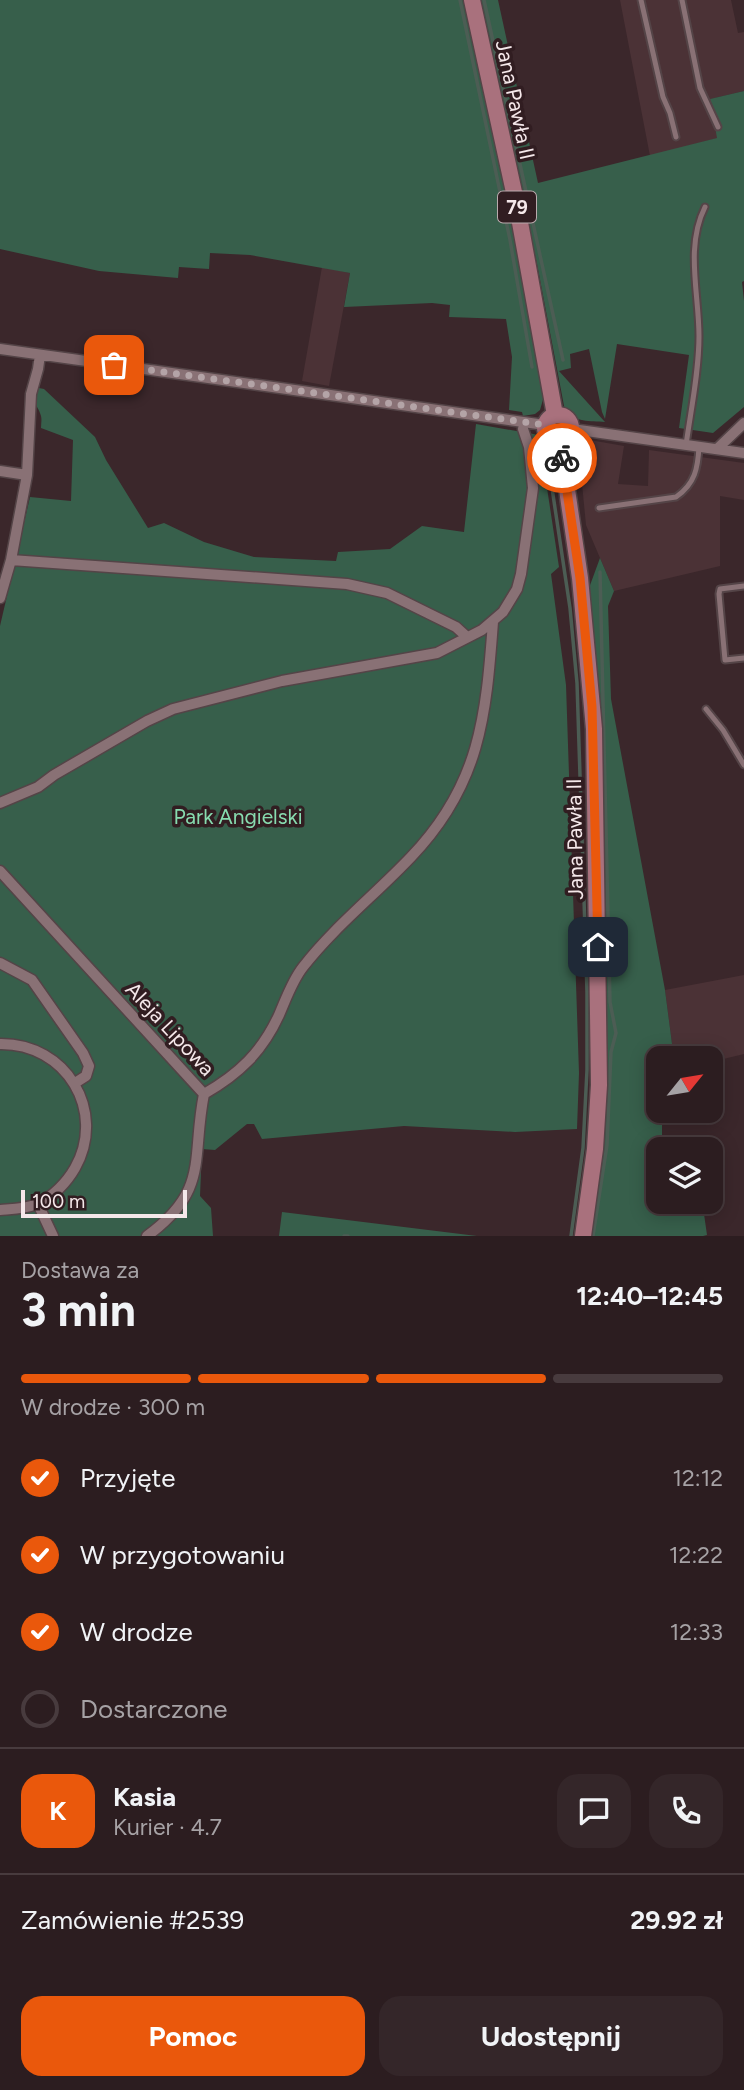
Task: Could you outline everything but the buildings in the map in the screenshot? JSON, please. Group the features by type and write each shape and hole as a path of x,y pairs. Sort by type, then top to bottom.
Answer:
{"main road":[{"name":"Jana Pawła II","path":"472,0 517,206 550,420"},
{"path":"565,416 572,429 569,436 560,442 547,436 550,420 565,416"},
{"name":"Jana Pawła II","path":"560,442 580,578 594,729 599,1085 595,1149 583,1236"}],"street":[{"path":"0,349 550,420"},
{"path":"0,595 27,475 36,352"},
{"path":"717,449 744,423"},
{"path":"0,803 38,787 65,768 173,709 282,681 436,653 493,622 510,601 521,574 533,488 529,447 523,429"},
{"path":"572,429 744,453"},
{"path":"0,471 27,475"},
{"path":"10,559 347,584 387,593 456,627 467,637"},
{"path":"204,1094 241,1070 254,1058 305,965 411,857 442,822 455,801 476,748 490,660 493,622"},
{"name":"Aleja Lipowa","path":"0,871 204,1094 198,1155 189,1190 173,1214 148,1236"},
{"path":"0,963 32,979 83,1054 89,1066 86,1076 75,1083"},
{"path":"0,1044 18,1045 43,1054 64,1069 75,1083 85,1112 85,1146 70,1177 38,1204 0,1210"},
{"path":"38,1204 53,1236"}],"lane":[{"path":"641,0 663,97 676,137"},
{"path":"682,0 699,88 718,127"},
{"path":"686,444 699,338 694,240 705,207"},
{"path":"599,508 676,497 696,475 699,446"},
{"path":"744,586 719,589 726,660 744,658"},
{"path":"706,709 723,730 744,765"}],"shaded area":[{"path":"620,0 731,0 738,33 744,32 744,91 711,99 718,138 650,156"},
{"path":"322,267 350,273 329,386 302,381"},
{"path":"584,439 624,446 618,484 648,486 649,450 744,463 744,500 720,496 720,566 614,591 586,525 578,442"},
{"path":"744,975 744,1054 723,1059 723,1046 672,1046 665,990"}],"green space":[{"path":"0,0 465,0 504,183 544,396 540,410 535,414 523,416 522,412 509,410 512,357 506,319 449,317 450,305 432,303 344,307 350,273 250,255 210,253 209,269 179,267 178,278 99,271 0,249"},
{"path":"481,0 498,0 538,183 717,138 710,99 744,91 744,407 713,433 679,428 689,355 617,344 605,419 589,349 570,354 571,368 559,371 605,422 578,419 565,411"},
{"name":"Park Angielski","path":"39,388 44,389 95,437 148,528 164,523 204,542 254,557 336,561 338,552 390,549 422,526 464,532 476,424 539,435 559,567 551,574 566,685 579,1073 577,1129 515,1132 404,1126 262,1139 254,1124 247,1124 215,1150 202,1149 200,1196 211,1208 213,1236 0,1236 0,626 30,497 71,501 73,440 41,428 41,416 34,400"},
{"path":"600,558 614,591 608,606 611,699 665,990 672,1046 646,1046 646,1124 662,1124 662,1137 646,1137 646,1214 704,1214 707,1235 703,1236 588,1236 605,1113 607,992 601,739 589,588"},
{"path":"282,1212 477,1236 279,1236"}],"waterway":[{"path":"460,0 510,240 532,367"},
{"path":"484,0 563,360"},
{"path":"552,488 570,608 577,683 587,992 583,1148 571,1236"},
{"path":"593,1236 607,1145 611,1052 616,1033 610,1002 600,572"}],"way so far":[{"path":"114,365 545,425 547,436 560,442 562,458"}],"route":[{"path":"562,458 575,535 594,729 598,947"}]}
